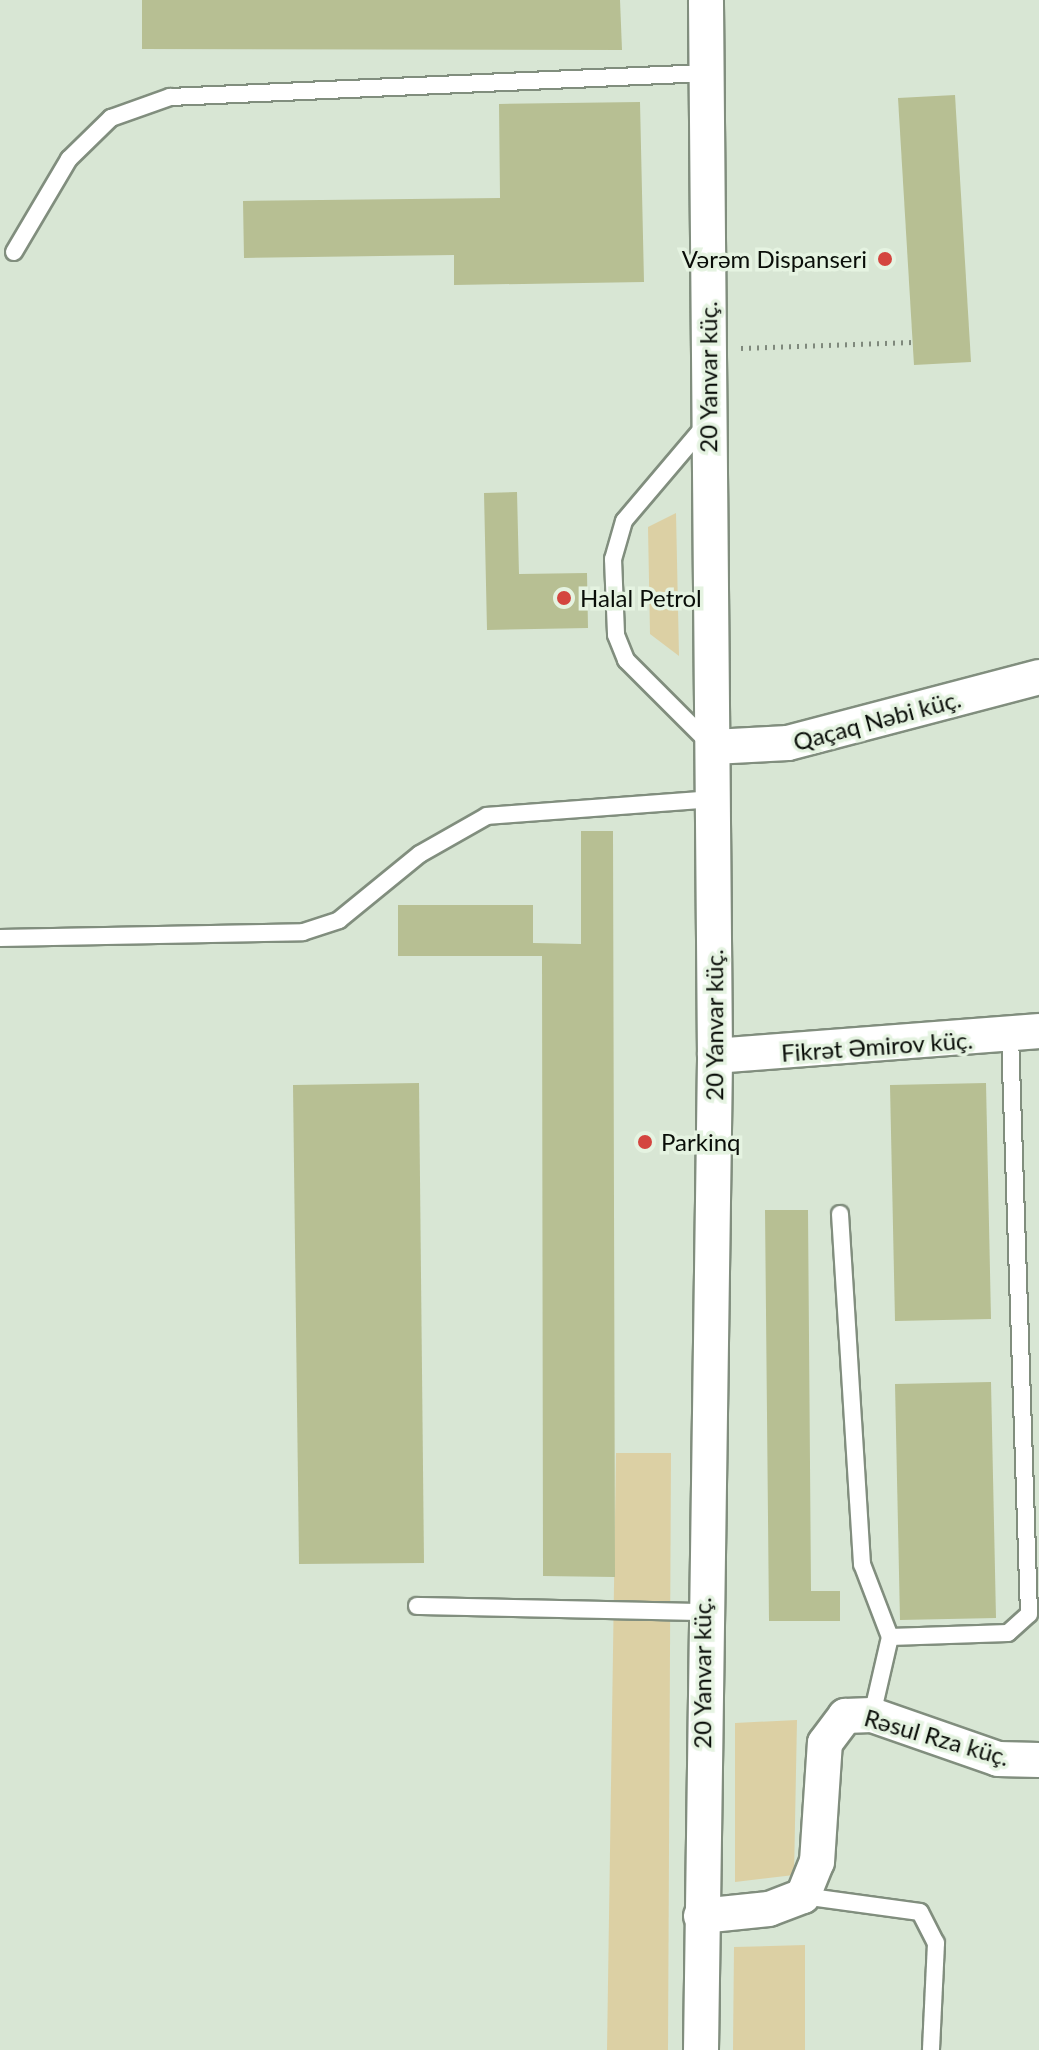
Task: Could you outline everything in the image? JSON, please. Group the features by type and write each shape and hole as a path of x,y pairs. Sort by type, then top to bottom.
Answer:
{"street":[{"name":"20 Yanvar küç.","path":"701,2050 702,1612 715,1056 706,0"},
{"name":"Qaçaq Nəbi küç.","path":"713,747 788,743 1039,677"},
{"name":"Fikrət Əmirov küç.","path":"715,1056 1024,1033"},
{"name":"Rəsul Rza küç.","path":"803,1896 817,1862 827,1731 845,1716 872,1715 998,1759 1039,1760"},
{"path":"701,1916 769,1909 803,1896"}],"lane":[{"path":"14,252 69,159 111,118 170,97 707,73"},
{"path":"708,422 624,521 613,559 616,635 626,660 713,747"},
{"path":"0,938 303,932 339,920 420,854 487,816 712,799"},
{"path":"890,1637 1008,1633 1029,1614 1024,1033"},
{"path":"840,1214 862,1564 890,1637 872,1715"},
{"path":"417,1606 702,1612"},
{"path":"803,1896 920,1912 936,1943 931,2050"}],"path":[{"path":"708,350 913,342"}],"shaded area":[{"path":"676,513 679,656 650,634 648,527"},
{"path":"616,1453 671,1453 668,2050 607,2050"},
{"path":"797,1720 794,1875 735,1882 735,1723"},
{"path":"805,1945 805,2050 733,2050 734,1947"}],"building":[{"path":"142,0 620,0 622,50 142,49"},
{"path":"955,95 971,362 914,365 898,98"},
{"path":"640,102 644,282 454,285 454,255 244,258 243,201 500,198 499,104"},
{"path":"517,492 519,574 587,573 588,628 487,630 484,493"},
{"path":"581,831 613,831 615,1577 543,1576 542,956 398,956 398,905 533,905 533,943 581,944"},
{"path":"419,1083 424,1563 299,1564 293,1085"},
{"path":"986,1083 991,1319 895,1321 890,1085"},
{"path":"765,1210 808,1210 811,1591 840,1591 840,1621 769,1621"},
{"path":"991,1382 996,1618 900,1620 895,1384"}],"place":[{"name":"Vərəm Dispanseri","path":"885,259"},
{"name":"Halal Petrol","path":"564,598"},
{"name":"Parkinq","path":"645,1142"}]}
